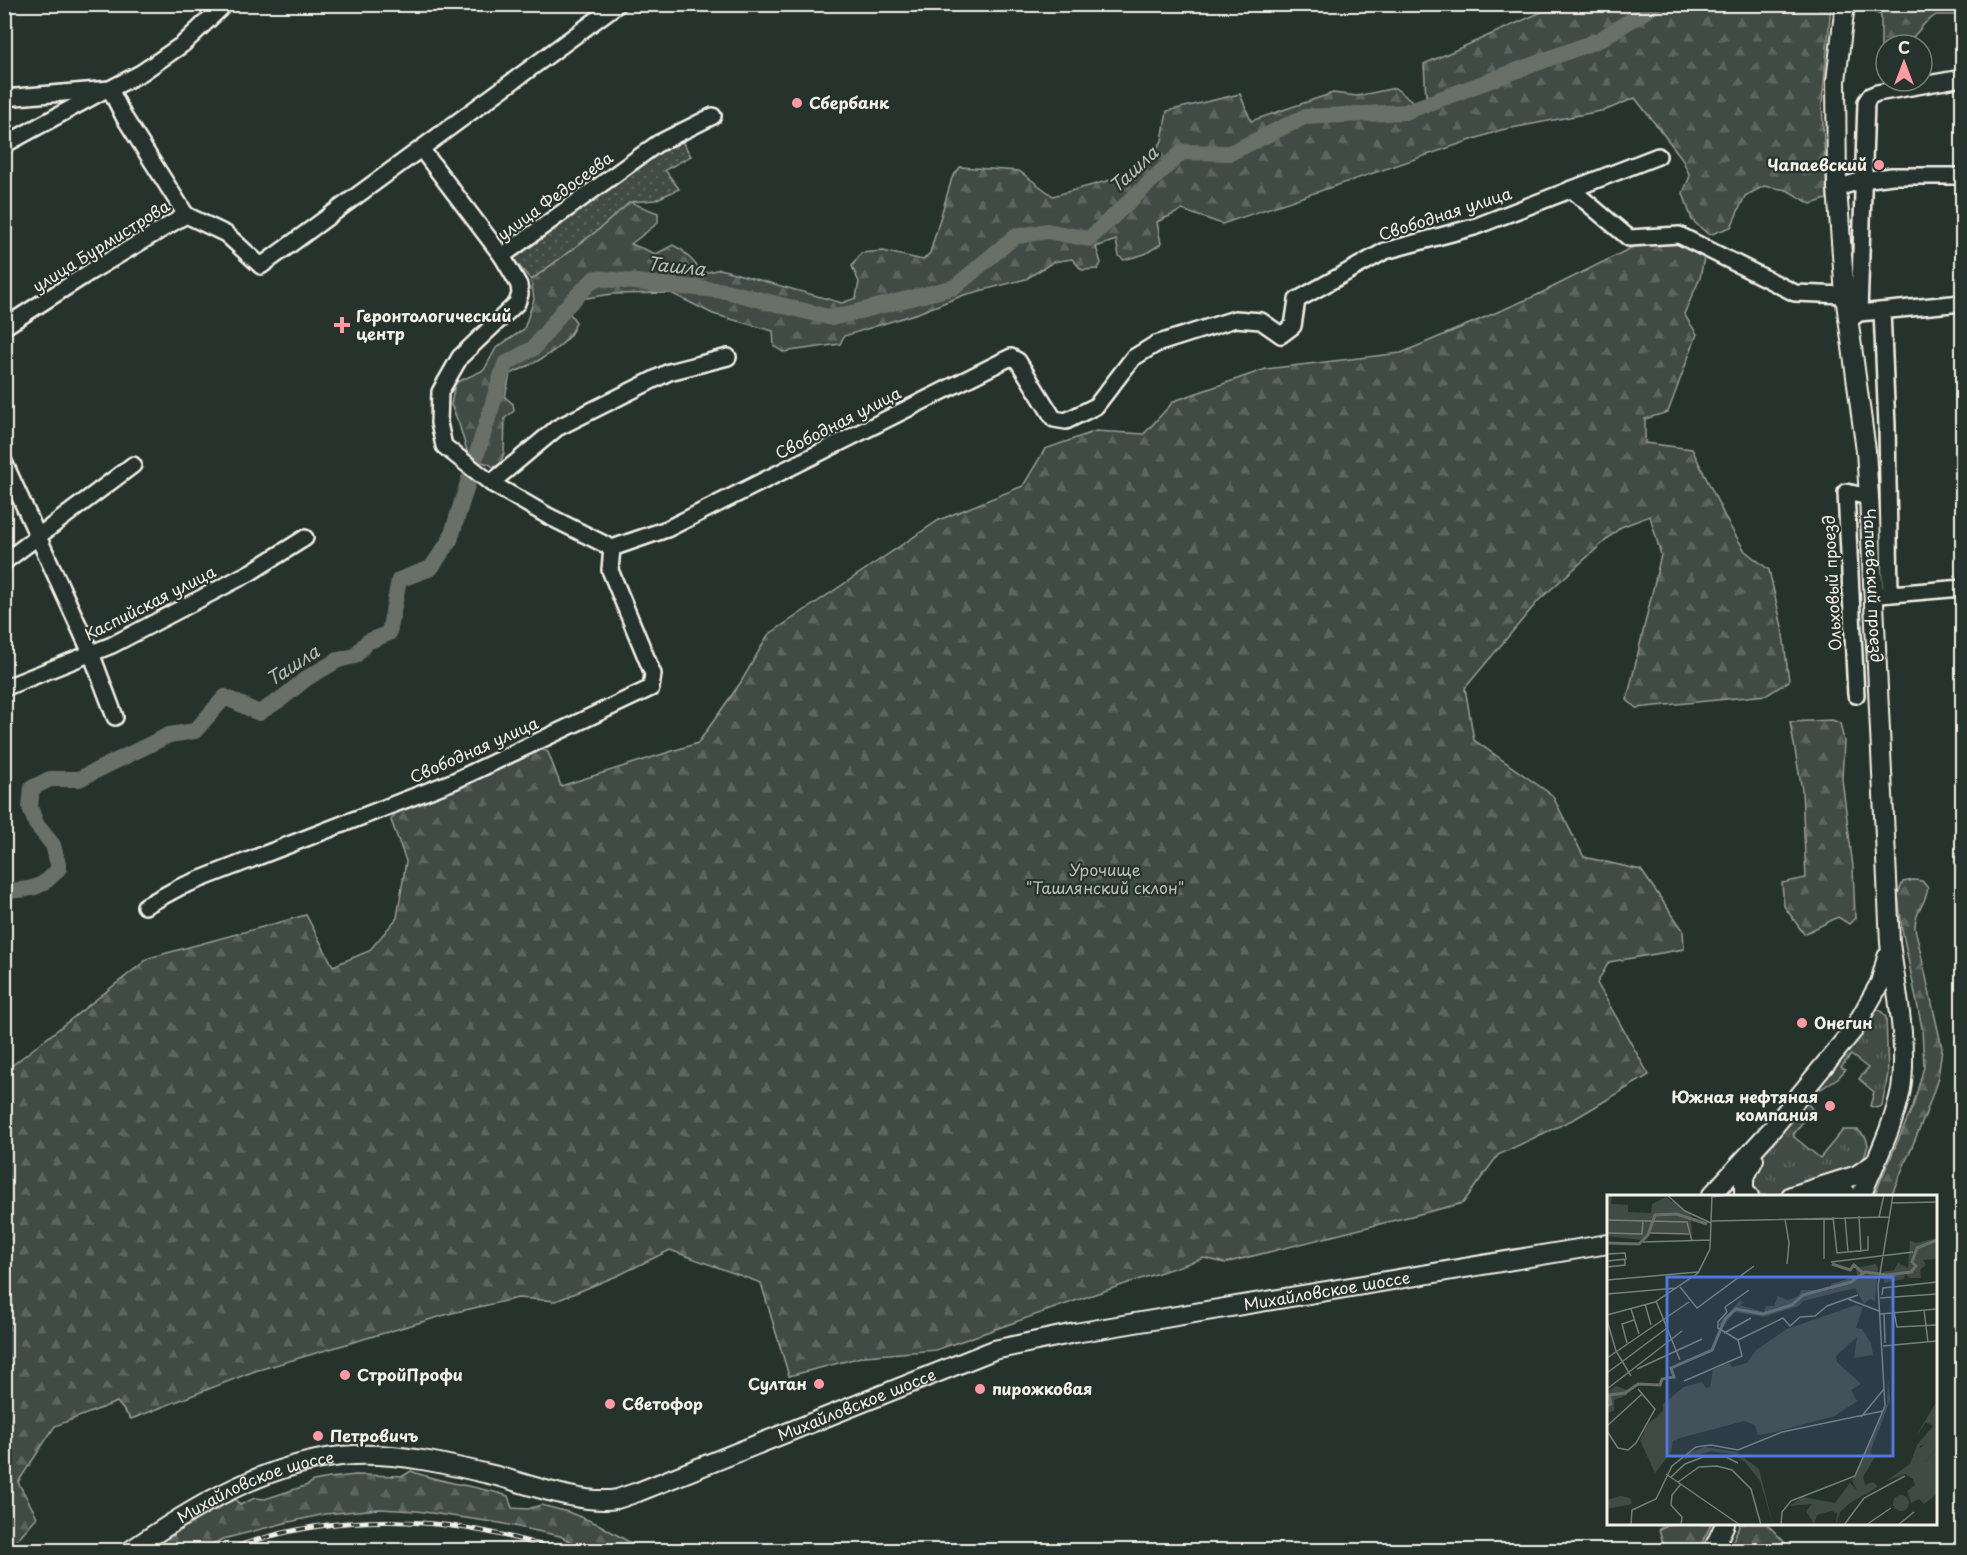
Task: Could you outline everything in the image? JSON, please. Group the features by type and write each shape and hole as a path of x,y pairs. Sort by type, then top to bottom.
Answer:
{"main road":[{"name":"Чапаевский проезд","path":"1845,4 1836,81 1837,188 1845,295 1854,317 1869,497 1882,595 1890,943 1899,1011 1902,1079 1893,1119 1862,1195"},
{"path":"1713,1195 1773,1129 1854,1029 1880,983 1890,943"},
{"path":"1747,1195 1744,1192 1744,1179 1773,1129"},
{"path":"1797,1195 1857,1175 1875,1163"},
{"path":"1818,1188 1833,1189 1846,1195"},
{"name":"Михайловское шоссе","path":"131,1551 205,1502 252,1480 305,1462 356,1455 439,1462 573,1496 596,1500 616,1499 649,1488 994,1350 1087,1330 1607,1244"},
{"path":"1713,1551 1725,1525"}],"street":[{"path":"4,145 141,73 183,44 225,4"},
{"path":"108,89 186,215 226,234 261,266 618,4"},
{"path":"1962,78 1877,93 1870,96 1864,107 1863,180 1854,317 1882,311 1962,303"},
{"path":"4,98 108,89"},
{"name":"улица Федосеева","path":"422,150 502,256 657,144 713,116"},
{"name":"Свободная улица","path":"145,906 180,887 454,781 651,688 653,674 610,570 612,548 667,529 1011,357 1018,361 1054,419 1066,421 1096,406 1133,358 1156,345 1235,319 1261,321 1281,335 1293,326 1297,300 1385,251 1474,227 1658,156"},
{"path":"1837,188 1863,180 1892,177 1962,176"},
{"path":"1571,189 1629,238 1679,235 1795,293 1845,295"},
{"name":"улица Бурмистрова","path":"4,327 186,215"},
{"path":"502,256 519,285 517,303 460,357 440,392 439,423 444,446 491,483 548,516 612,548"},
{"path":"1882,311 1882,595 1962,588"},
{"path":"491,483 557,428 669,372 728,357"},
{"path":"4,462 91,653 115,717"},
{"path":"4,562 133,465"},
{"name":"Ольховый проезд","path":"1856,695 1846,492 1869,497"},
{"name":"Каспийская улица","path":"4,688 112,645 251,572 305,538"}],"green space":[{"path":"1615,4 1831,5 1822,104 1827,199 1811,204 1787,190 1764,186 1745,196 1731,227 1709,235 1692,220 1683,193 1690,176 1681,157 1635,98 1606,110 1501,130 1222,224 1182,210 1157,222 1161,244 1145,254 1124,260 1119,256 1116,240 1096,247 1101,263 1098,269 1082,270 1072,259 1053,262 1026,279 964,295 918,313 844,336 840,344 783,352 774,346 773,331 713,314 671,293 612,294 580,299 568,311 576,322 566,339 549,354 510,374 505,397 513,404 514,411 505,418 504,453 500,465 493,467 471,459 467,451 451,405 455,383 484,370 496,348 524,329 534,299 531,280 598,230 630,202 658,213 658,223 631,244 656,254 673,245 682,250 704,273 720,269 842,303 856,298 859,282 852,266 861,253 883,251 923,260 930,253 952,178 960,167 1019,171 1053,196 1125,176 1143,168 1162,141 1167,111 1240,94 1251,121 1333,93 1357,96 1395,88 1427,112 1424,64 1544,11 1610,7"},
{"path":"1863,5 1962,5 1962,15 1936,15 1916,33 1881,33 1881,15 1866,10"},
{"path":"678,135 691,156 665,170 679,189 655,200 630,202 598,230 531,280 510,255"},
{"name":"Урочище \"Ташлянский склон\"","path":"1645,241 1679,244 1704,258 1700,278 1684,314 1697,334 1668,412 1645,419 1645,443 1692,449 1728,523 1745,551 1769,570 1782,627 1789,681 1767,695 1636,708 1627,700 1661,555 1650,516 1621,527 1539,600 1465,688 1474,740 1552,795 1584,857 1641,870 1683,930 1684,949 1609,962 1597,983 1649,1075 1576,1118 1498,1155 1463,1203 1225,1263 1204,1258 936,1350 865,1356 789,1376 761,1283 670,1250 619,1275 556,1301 518,1298 452,1313 255,1371 131,1419 117,1402 55,1426 18,1482 37,1517 8,1550 5,1550 5,1071 149,958 306,915 333,966 369,951 397,918 406,861 391,820 397,811 458,788 539,748 548,752 561,786 698,743 741,682 768,635 939,520 1023,486 1045,449 1096,431 1144,434 1174,401 1266,369 1401,353 1535,296"},
{"path":"1832,720 1840,723 1844,741 1842,779 1853,867 1855,918 1849,924 1838,917 1804,934 1784,906 1782,883 1806,878 1802,790 1790,722"},
{"path":"1922,881 1928,888 1915,928 1942,1048 1938,1078 1925,1116 1891,1195 1874,1195 1913,1106 1924,1067 1922,1028 1902,929 1898,894 1903,882"},
{"path":"1878,1010 1886,1017 1888,1074 1882,1106 1877,1108 1870,1106 1874,1092 1859,1079 1868,1068 1851,1055 1841,1067 1845,1070 1839,1077 1821,1089 1818,1085 1874,1011"},
{"path":"1809,1105 1812,1109 1794,1137 1820,1158 1843,1130 1858,1130 1866,1138 1868,1145 1864,1158 1855,1169 1798,1191 1776,1195 1756,1194 1752,1189 1751,1169 1800,1106"},
{"path":"411,1471 508,1496 512,1508 528,1509 541,1505 568,1512 598,1524 643,1550 588,1550 560,1536 500,1523 417,1511 379,1509 325,1514 285,1523 223,1539 200,1550 144,1550 166,1535 174,1536 176,1528 207,1511 217,1510 234,1498 240,1505 255,1498 265,1499 308,1485 313,1481 355,1475 403,1476"},
{"path":"1668,1525 1711,1525 1699,1550 1665,1550 1659,1529"},
{"path":"1740,1525 1768,1525 1792,1550 1729,1550"}],"waterway":[{"name":"Ташла","path":"4,891 35,887 47,880 59,868 53,845 36,824 30,807 32,788 50,779 79,779 169,735 195,731 225,697 259,713 307,678 338,660 355,656 367,642 389,633 399,580 431,568 450,540 505,364 534,348 565,308 595,278 726,291 832,318 955,287 1014,237 1047,231 1089,239 1182,152 1230,153 1304,117 1405,112 1599,40 1657,4"}],"railway":[{"path":"228,1550 268,1537 308,1528 350,1523 391,1522 474,1529 556,1550"}],"place":[{"name":"Сбербанк","path":"797,103"},
{"name":"Чапаевский","path":"1879,165"},
{"name":"Геронтологический центр","path":"342,325"},
{"name":"Онегин","path":"1802,1023"},
{"name":"Южная нефтяная компания","path":"1830,1106"},
{"name":"СтройПрофи","path":"345,1375"},
{"name":"Султан","path":"819,1384"},
{"name":"пирожковая","path":"980,1389"},
{"name":"Светофор","path":"610,1404"},
{"name":"Петровичъ","path":"318,1436"}]}
